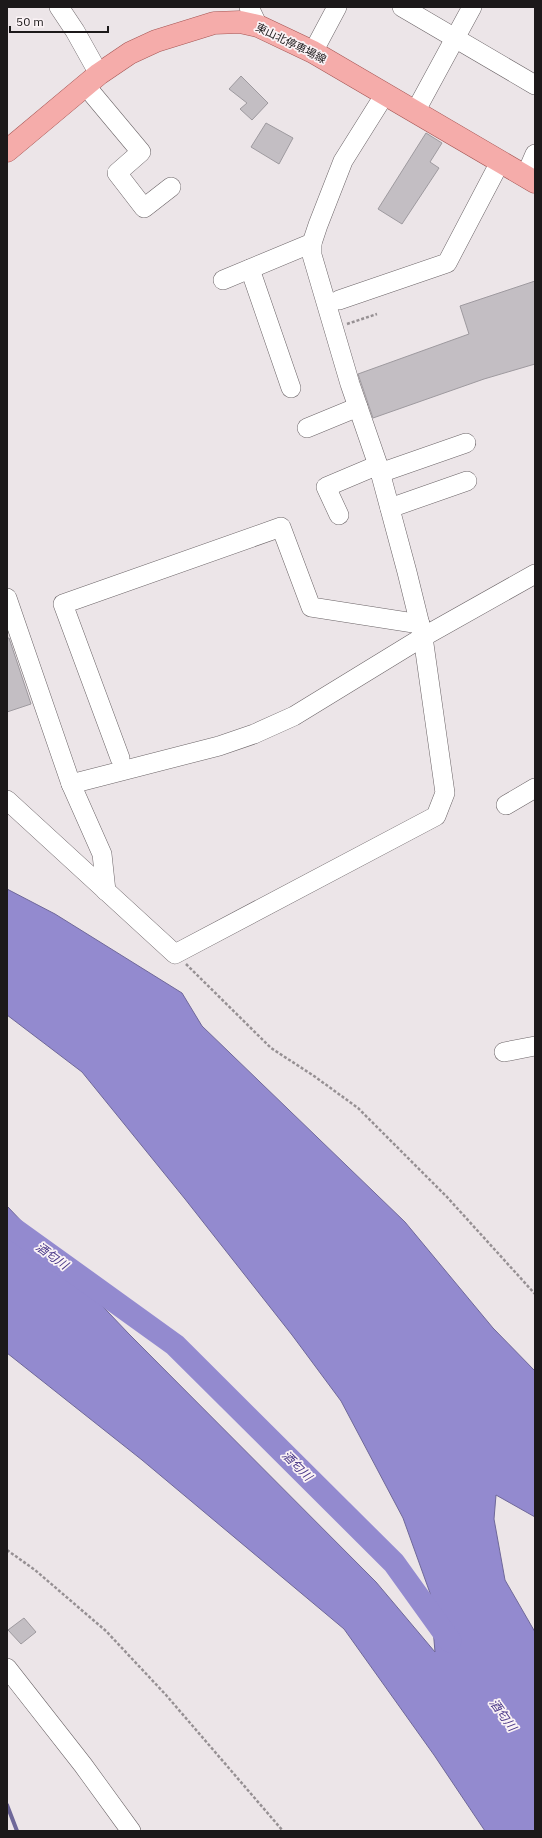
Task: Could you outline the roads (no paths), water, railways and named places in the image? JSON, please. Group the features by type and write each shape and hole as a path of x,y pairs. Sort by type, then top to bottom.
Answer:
{"main road":[{"name":"東山北停車場線","path":"7,151 92,79 130,53 156,41 214,23 240,22 254,16 530,180"}],"street":[{"path":"313,52 337,7"},
{"path":"402,7 535,85"},
{"path":"415,112 472,7"},
{"path":"65,10 76,32 92,79 141,152 117,173 144,208 171,187"},
{"path":"7,800 176,954 436,816 445,793 421,631 379,469 358,407 312,255 312,243 343,161 385,94"},
{"path":"530,180 535,154"},
{"path":"339,300 399,278 447,263 500,162"},
{"path":"223,280 312,243"},
{"path":"250,269 291,388"},
{"path":"307,428 358,407"},
{"path":"339,515 326,487 379,469 466,443"},
{"path":"390,508 467,481"},
{"path":"120,758 63,604 281,527 311,606 421,631"},
{"path":"71,784 219,746 254,734 294,716 421,631 535,574"},
{"path":"7,598 71,784 102,854 106,891"},
{"path":"506,804 535,788"},
{"path":"504,1052 535,1046"},
{"path":"7,1668 74,1753 131,1831"}],"water":[{"path":"7,889 55,914 182,993 202,1026 405,1222 493,1328 535,1371 535,1517 496,1495 494,1519 505,1580 535,1632 535,1831 485,1831 434,1755 344,1629 142,1460 7,1353 7,1206 129,1334 376,1582 435,1652 430,1593 403,1518 341,1401 292,1335 185,1199 82,1072 7,1015"}],"waterway":[{"name":"酒匂川","path":"7,1224 175,1345 394,1563 450,1641"},
{"path":"7,1805 17,1831"}]}
